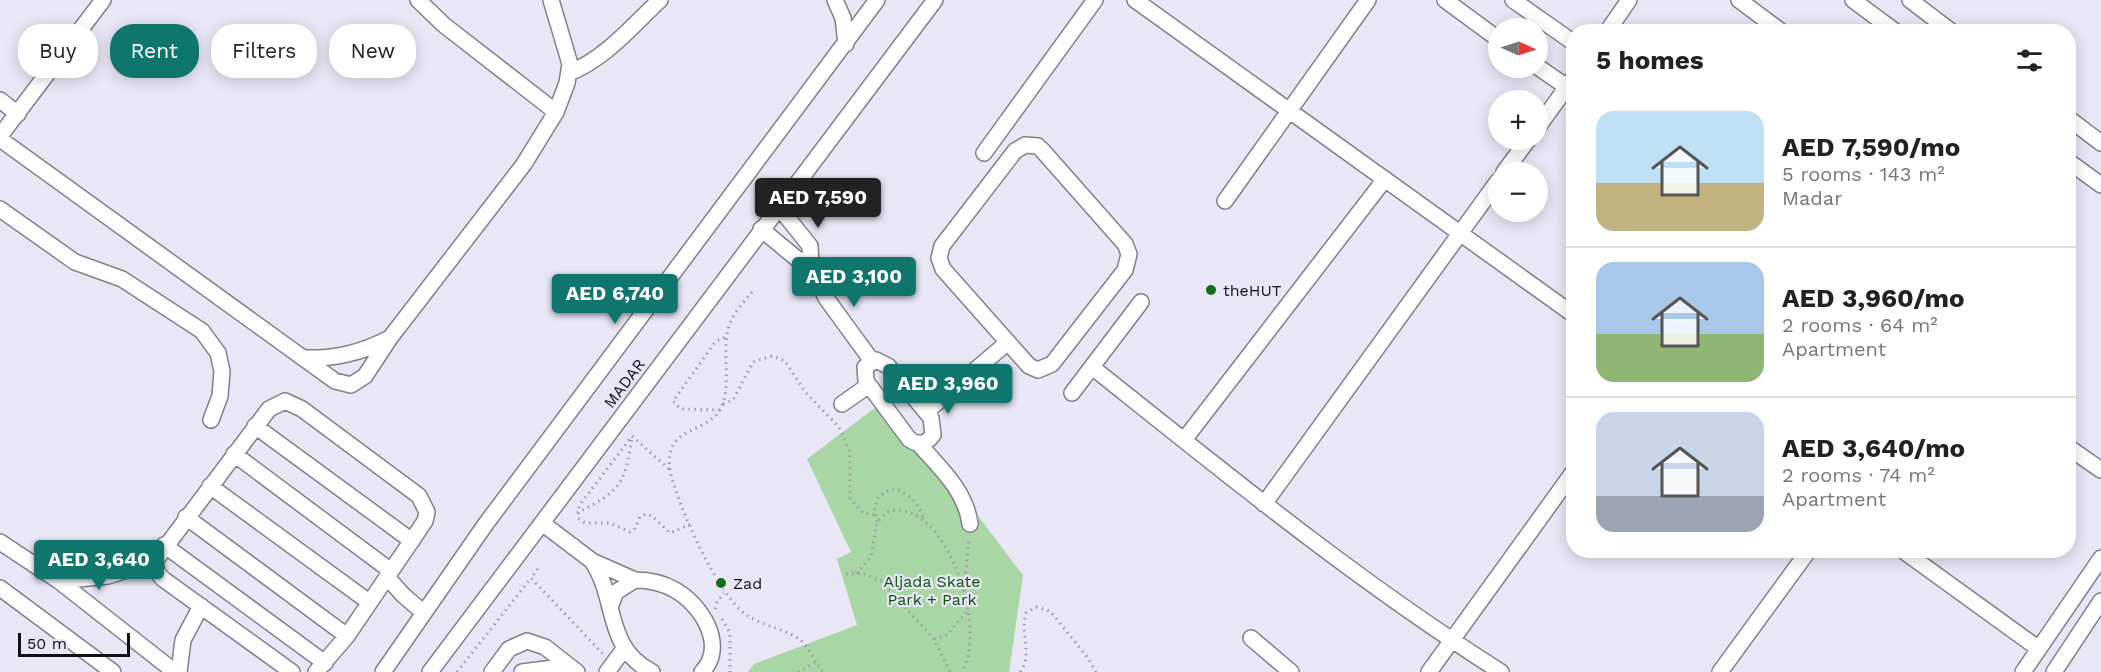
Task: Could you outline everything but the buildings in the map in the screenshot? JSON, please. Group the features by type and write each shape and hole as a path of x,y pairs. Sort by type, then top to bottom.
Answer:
{"street":[{"path":"104,0 0,137 335,381 351,385 365,376 390,338 524,164 555,112 569,73 566,45 551,0"},
{"path":"418,0 453,33 555,112"},
{"path":"569,73 585,67 600,56 660,0"},
{"path":"835,0 843,18 846,44"},
{"name":"MADAR","path":"383,672 485,525 877,0"},
{"name":"MADAR","path":"430,672 935,0"},
{"path":"984,153 1095,0"},
{"path":"1135,0 1566,309"},
{"path":"1225,201 1368,0"},
{"path":"1444,0 1488,32"},
{"path":"1513,0 1566,37"},
{"path":"1612,24 1629,0"},
{"path":"1739,0 1771,24"},
{"path":"1853,0 1885,24"},
{"path":"1910,0 1942,24"},
{"path":"1548,73 1566,83"},
{"path":"1548,115 1566,92"},
{"path":"0,100 18,114"},
{"path":"2076,124 2101,143"},
{"path":"1031,144 1042,150 1125,244 1129,260 1125,270 1048,367 1033,369 1008,342 943,269 939,258 942,246 1015,151 1019,147 1031,144"},
{"path":"2076,167 2101,185"},
{"path":"1184,440 1385,179"},
{"path":"1264,504 1488,195"},
{"path":"778,206 810,246 811,266 826,298 872,361 885,363 926,412 934,429 929,439 919,444"},
{"path":"0,209 75,262 122,279 202,331 218,354 222,371 220,396 211,420"},
{"path":"761,229 796,258 811,266"},
{"path":"1072,393 1141,302"},
{"path":"303,358 357,353 390,338"},
{"path":"926,412 1008,342"},
{"path":"872,361 864,372 869,385 909,439 919,444 960,492 970,524"},
{"path":"1092,367 1264,504 1451,640 1502,672"},
{"path":"842,404 869,385"},
{"path":"164,545 320,667 347,636 425,521 427,512 419,496 302,409 285,402 276,404 255,426 164,545 155,561 157,572 163,579 292,672"},
{"path":"255,426 412,541"},
{"path":"2076,453 2101,470"},
{"path":"234,454 389,574 403,595 424,613"},
{"path":"1429,672 1566,482"},
{"path":"210,486 369,602"},
{"path":"186,517 347,636"},
{"path":"542,523 592,561 635,580 657,582 677,591 701,614 712,646 711,660 702,672"},
{"path":"0,542 58,581 177,672 183,640 201,606"},
{"path":"1720,672 1803,558"},
{"path":"1913,558 2039,649"},
{"path":"2023,672 2101,558"},
{"path":"58,581 108,576 155,561"},
{"path":"592,561 602,578 613,625 624,649 641,670"},
{"path":"610,607 616,592 635,580"},
{"path":"0,588 113,672"},
{"path":"2054,672 2101,601"},
{"path":"1251,638 1291,672"},
{"path":"492,672 509,649 527,641 545,647 573,669"},
{"path":"610,668 624,649"},
{"path":"522,672 573,669"}],"path":[{"path":"752,292 733,317 726,337 723,404 720,410 677,440 669,454 670,470 717,582 734,604 758,622 798,638 823,672"},
{"path":"720,410 681,409 677,408 674,401 716,341 726,337"},
{"path":"723,404 733,400 753,362 765,356 785,361 806,393 833,419 844,435 851,462 850,498 863,513 875,516"},
{"path":"632,436 670,470"},
{"path":"576,514 579,506 632,436"},
{"path":"576,514 611,495 622,483 628,467 632,436"},
{"path":"856,573 870,557 877,522 875,516 878,497 886,490 897,489 912,499 925,521 945,546 964,593 968,610 970,647 967,663 961,672"},
{"path":"877,522 887,512 901,510 925,521"},
{"path":"576,514 585,523 604,521 630,532 634,530 640,517 646,514 652,516 670,533 691,524"},
{"path":"964,593 970,524"},
{"path":"458,672 538,569"},
{"path":"846,574 869,575 881,581 934,639 950,672"},
{"path":"531,578 610,668"},
{"path":"1020,672 1027,658 1023,622 1026,613 1036,607 1050,611 1088,658 1096,672"},
{"path":"934,639 947,635 968,610"},
{"path":"798,672 815,663"}],"green space":[{"name":"Aljada Skate Park + Park","path":"888,398 1023,575 1009,672 748,672 754,664 857,625 837,559 851,552 807,459"}],"place":[{"name":"theHUT","path":"1211,290"},
{"name":"Zad","path":"721,583"}]}
